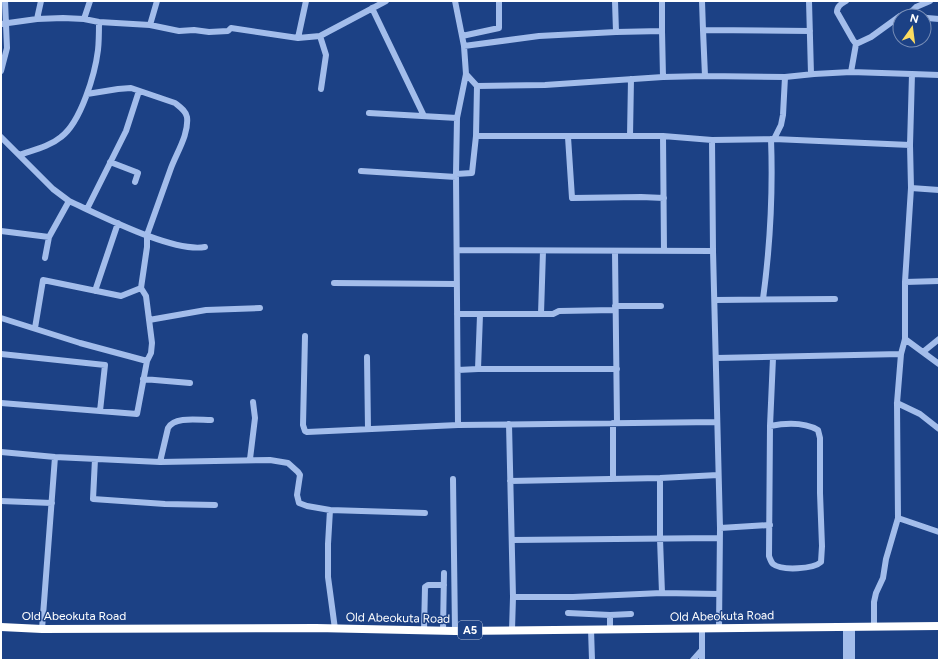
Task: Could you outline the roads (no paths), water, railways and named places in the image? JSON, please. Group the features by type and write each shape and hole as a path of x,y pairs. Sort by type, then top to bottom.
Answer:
{"highway":[{"name":"Old Abeokuta Road","path":"1,628 335,629 455,631 939,626"}],"street":[{"path":"1,71 8,48 3,24 5,1"},
{"path":"38,19 41,1"},
{"path":"84,19 90,1"},
{"path":"150,25 157,1"},
{"path":"298,38 306,1"},
{"path":"3,24 38,19 84,19 99,22 150,25 179,31 228,31 231,28 298,38 320,36 386,1"},
{"path":"455,1 464,46 466,74 457,118 456,284 458,425"},
{"path":"462,36 499,28 499,1"},
{"path":"614,1 616,32"},
{"path":"662,1 662,77"},
{"path":"702,1 705,76"},
{"path":"809,1 811,74"},
{"path":"846,1 837,8 837,12 852,40 856,44"},
{"path":"915,8 930,1"},
{"path":"372,8 424,116"},
{"path":"19,155 48,145 62,137 72,125 87,94 94,68 98,50 99,22"},
{"path":"856,44 871,37 892,22"},
{"path":"704,30 810,31"},
{"path":"464,46 539,36 662,31"},
{"path":"320,36 326,55 321,89"},
{"path":"852,72 856,44"},
{"path":"477,86 545,85 662,77 785,77 852,72 939,75"},
{"path":"361,171 456,175 472,173 476,136 477,86 466,74"},
{"path":"874,627 874,602 876,593 883,578 886,559 898,518 897,403 901,354 905,340 906,282 911,188 910,145 912,74"},
{"path":"763,299 768,250 772,139 781,125 785,77"},
{"path":"630,136 631,79"},
{"path":"1,403 137,414 147,360 151,353 152,343 146,296 141,288 147,247 147,235 185,134 187,115 175,103 131,88 87,94"},
{"path":"88,209 126,131 139,91"},
{"path":"369,113 457,118"},
{"path":"476,136 663,136 712,140 772,139 910,145"},
{"path":"663,136 664,251"},
{"path":"1,137 53,189 69,201 162,241 188,247 205,247"},
{"path":"568,137 572,198 664,198"},
{"path":"712,140 713,251 720,528 719,628"},
{"path":"110,162 138,173 135,182"},
{"path":"911,188 939,190"},
{"path":"45,258 49,237 69,201"},
{"path":"95,291 118,223"},
{"path":"1,231 49,237"},
{"path":"457,250 615,252 713,251"},
{"path":"541,314 543,251"},
{"path":"613,479 617,369 615,252"},
{"path":"35,328 43,280 121,296 141,288"},
{"path":"906,282 939,281"},
{"path":"334,283 456,284"},
{"path":"715,300 835,299"},
{"path":"457,314 553,314 558,311 662,306"},
{"path":"149,320 206,310 260,308"},
{"path":"478,369 480,315"},
{"path":"1,318 80,343 147,360"},
{"path":"305,336 303,425 305,431 307,432 458,425 717,422"},
{"path":"923,352 939,339"},
{"path":"905,340 939,364"},
{"path":"1,354 105,364 100,411"},
{"path":"716,358 773,358 901,354"},
{"path":"367,357 368,429"},
{"path":"770,426 791,424 810,426 818,430 820,438 822,546 821,562 818,565 792,568 775,566 772,564 769,556 770,426 773,358"},
{"path":"458,370 617,369"},
{"path":"143,379 190,383"},
{"path":"250,460 255,418 254,402"},
{"path":"897,403 920,414 939,429"},
{"path":"160,462 170,424 177,420 211,420"},
{"path":"509,424 513,597 512,630"},
{"path":"1,452 55,457 160,462 270,460 288,463 294,467 300,475 297,495 299,503 307,506 330,510 424,513"},
{"path":"42,629 55,457"},
{"path":"95,459 93,499 165,504 214,504"},
{"path":"510,481 660,478 718,475"},
{"path":"660,478 662,593"},
{"path":"453,479 455,631"},
{"path":"1,501 52,503"},
{"path":"330,510 328,577 335,629"},
{"path":"898,518 939,532"},
{"path":"720,528 770,526"},
{"path":"512,540 719,538"},
{"path":"443,631 444,573"},
{"path":"424,631 425,587 428,585 444,585"},
{"path":"513,597 572,597 662,593 719,594"},
{"path":"568,613 610,615 631,614"},
{"path":"610,615 610,629"},
{"path":"846,660 849,627"},
{"path":"849,627 852,660"},
{"path":"702,628 702,660"},
{"path":"591,629 592,660"},
{"path":"693,660 702,650"}]}
